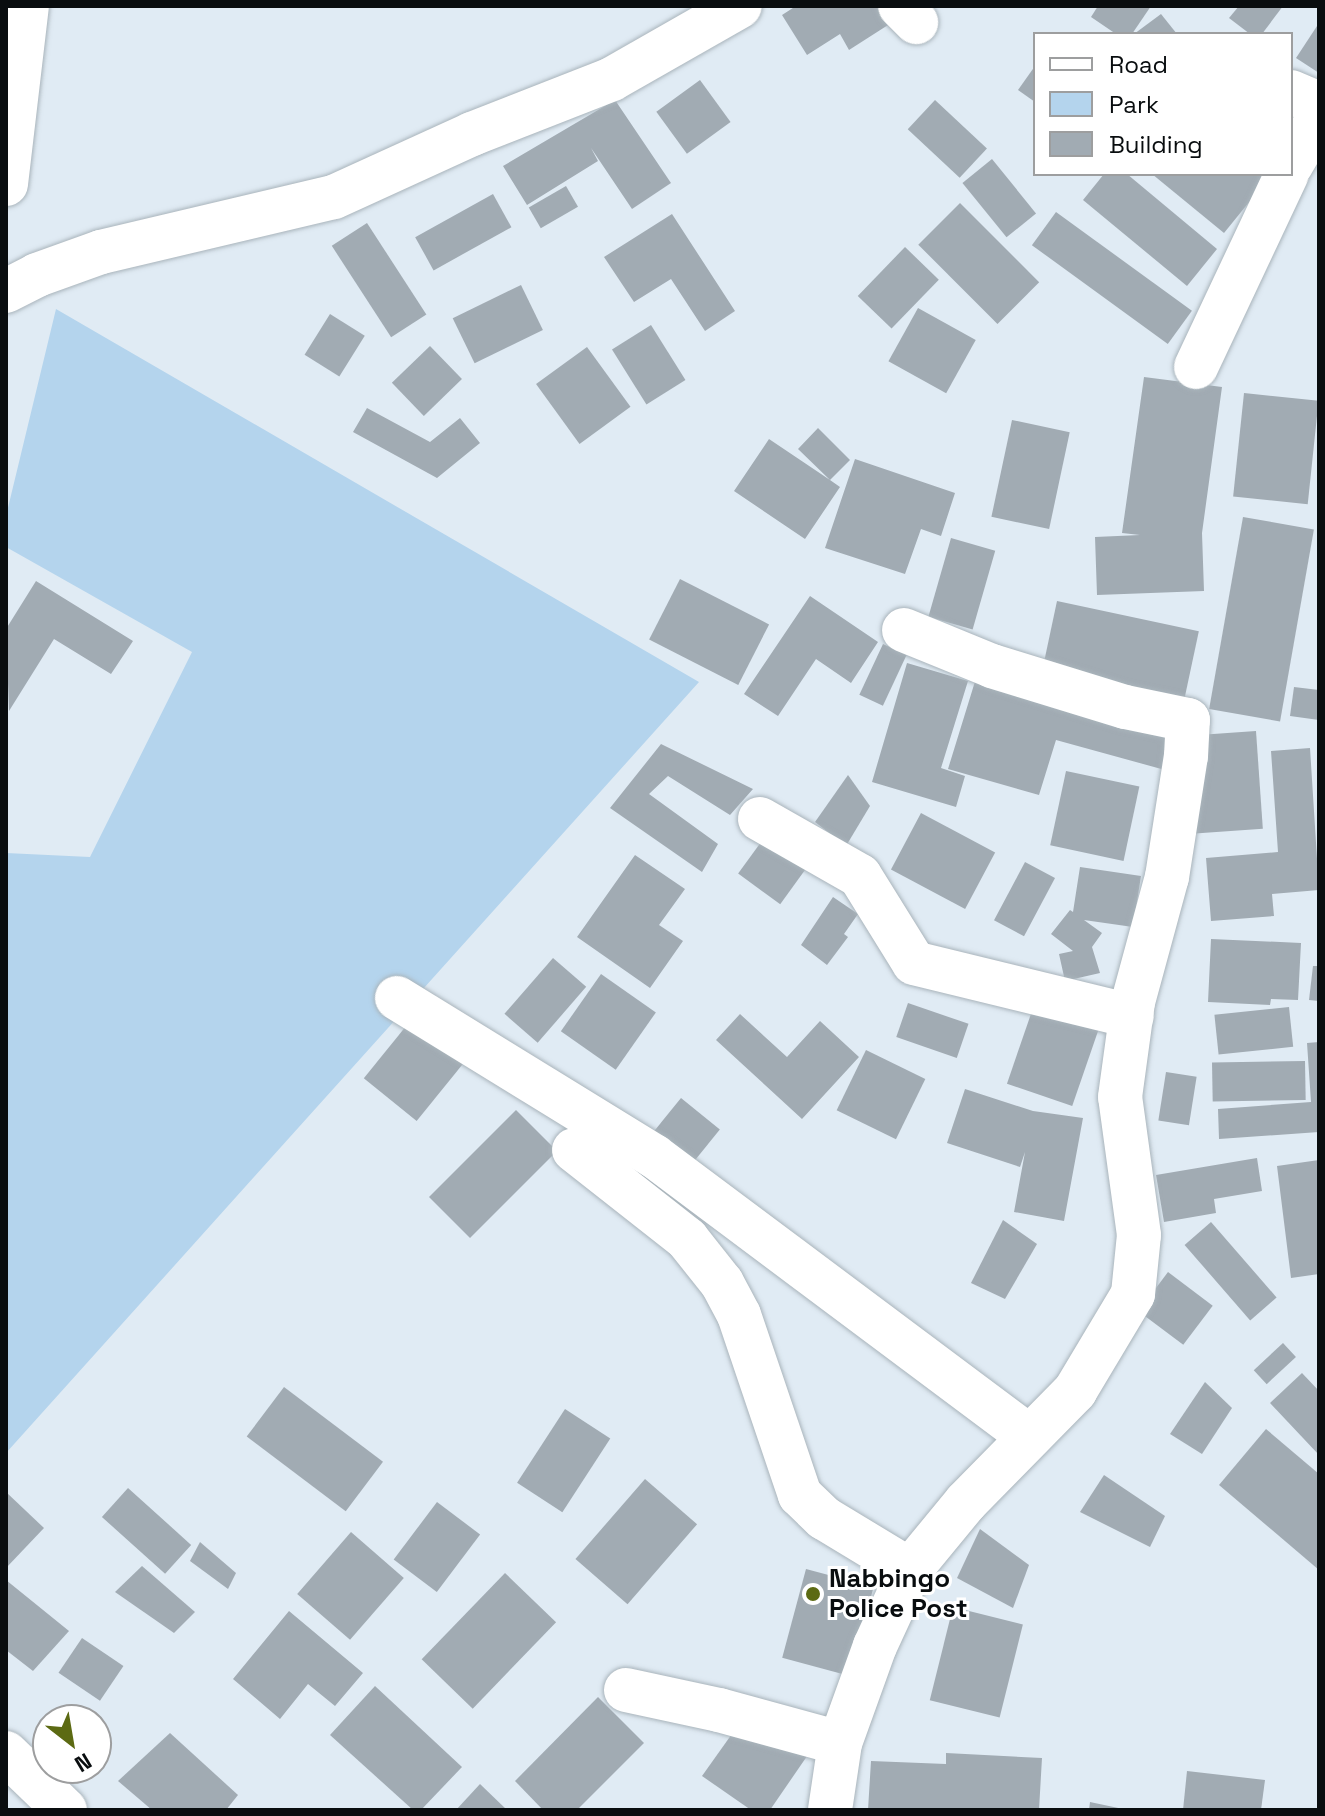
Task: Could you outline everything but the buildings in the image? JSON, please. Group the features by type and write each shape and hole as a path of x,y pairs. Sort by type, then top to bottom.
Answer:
{"street":[{"path":"6,184 27,6"},
{"path":"6,291 37,275 101,252 334,197 472,134 612,79 740,6"},
{"path":"1293,93 1319,104"},
{"path":"1293,162 1319,117"},
{"path":"1196,367 1286,176"},
{"path":"830,1810 840,1743 875,1646 910,1570 966,1502 1075,1391 1133,1294 1139,1235 1120,1097 1132,1016 1167,877 1186,756 1188,720 1125,707 992,666 904,630"},
{"path":"760,819 860,876 914,963 1132,1016"},
{"path":"397,998 654,1156 1030,1437"},
{"path":"574,1150 687,1239 722,1283 739,1315 800,1495 824,1518 910,1570"},
{"path":"626,1690 719,1710 840,1743"},
{"path":"6,1753 65,1810"}],"green space":[{"path":"56,309 699,682 6,1453 6,853 90,857 192,652 6,547 6,516"}],"place":[{"name":"Nabbingo Police Post","path":"813,1594"}]}
